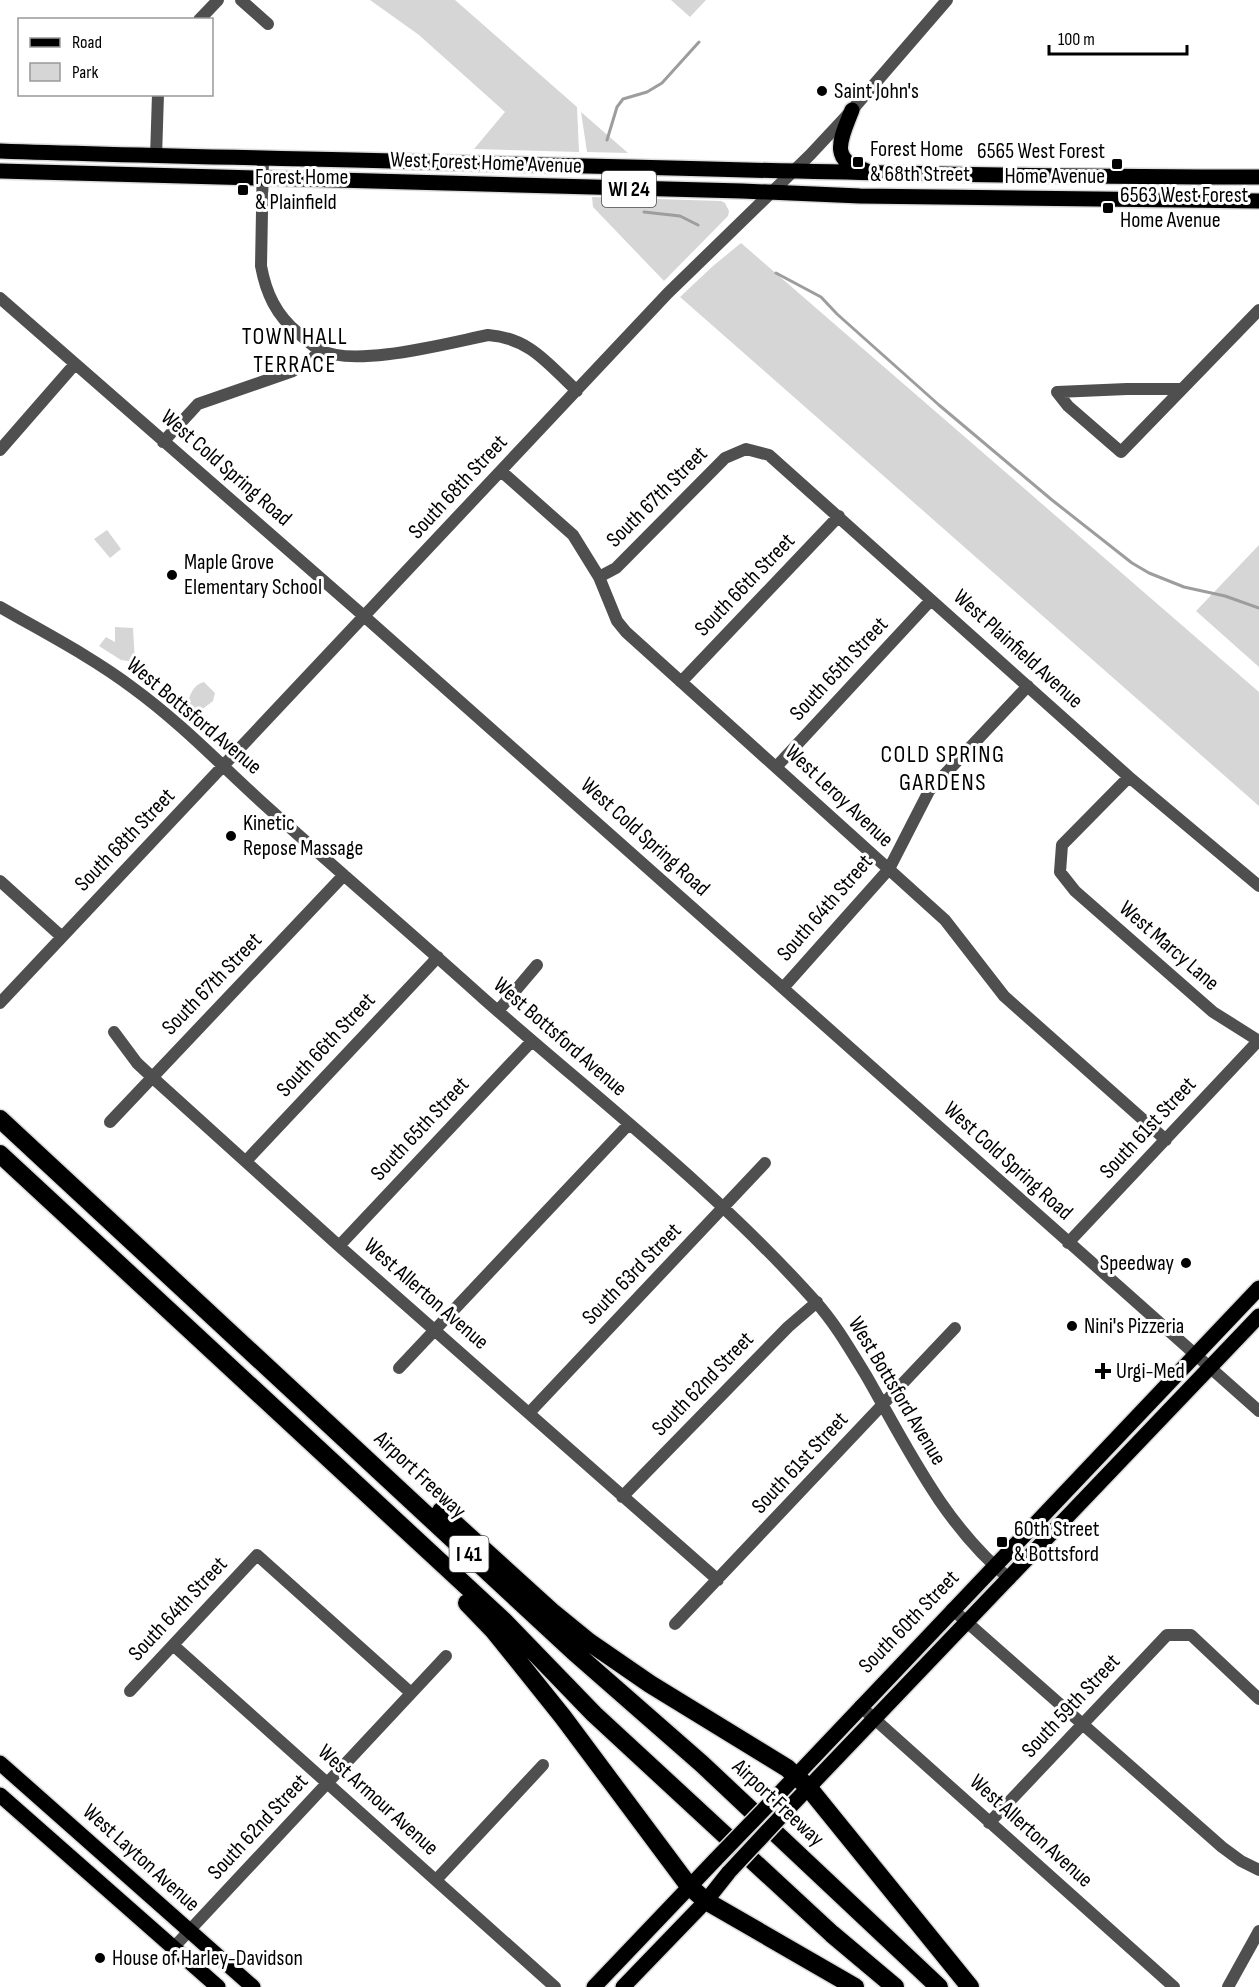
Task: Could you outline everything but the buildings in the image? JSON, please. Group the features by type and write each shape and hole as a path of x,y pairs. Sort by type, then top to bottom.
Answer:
{"highway":[{"name":"Airport Freeway","path":"0,1119 573,1651 702,1764 939,1987"},
{"name":"I 41","path":"0,1154 502,1620 594,1714 832,1934 895,1987"},
{"path":"334,1428 361,1439 551,1611 589,1642 650,1684 787,1768 802,1781 970,1987"},
{"path":"354,1483 365,1507 459,1595 512,1653 563,1717 689,1886 706,1901 855,1987"}],"main road":[{"path":"852,110 840,142 842,157 856,168 877,173"},
{"name":"West Forest Home Avenue","path":"0,151 156,157 263,157 794,172 1041,177 1259,177"},
{"name":"West Forest Home Avenue","path":"0,171 773,194 1259,201"},
{"name":"South 60th Street","path":"623,1987 706,1901 729,1872 787,1810 802,1781 860,1706 1259,1289"},
{"path":"1255,1320 1254,1312 1259,1306"},
{"name":"South 60th Street","path":"594,1987 775,1798 802,1781 873,1718 968,1622 1255,1320"},
{"name":"West Layton Avenue","path":"0,1763 253,1987"},
{"name":"West Layton Avenue","path":"0,1795 218,1987"}],"street":[{"path":"201,18 218,0"},
{"path":"241,0 268,24"},
{"name":"South 68th Street","path":"0,1003 668,293 794,172 852,110 947,0"},
{"path":"156,157 158,96"},
{"path":"263,157 261,266 264,283 271,300 287,324 321,350 347,356 375,357 488,335 504,336 523,343 538,354 577,391"},
{"name":"West Cold Spring Road","path":"0,298 365,617 1259,1411"},
{"path":"1181,389 1058,392 1068,405 1121,452 1259,310"},
{"path":"163,442 198,404 293,371 311,360 321,350"},
{"path":"0,450 75,364"},
{"name":"West Plainfield Avenue","path":"746,449 769,455 1130,777 1259,886"},
{"name":"South 67th Street","path":"599,577 616,568 725,458 746,449"},
{"name":"West Leroy Avenue","path":"502,472 573,535 599,577 621,626 945,920 1004,996 1166,1140"},
{"name":"South 66th Street","path":"681,682 839,516"},
{"name":"South 65th Street","path":"777,766 931,600"},
{"name":"West Bottsford Avenue","path":"0,607 69,646 129,684 201,743 224,767 344,875 724,1208 817,1302 850,1348 924,1477 955,1521 993,1566 1010,1578"},
{"name":"South 64th Street","path":"783,988 889,870 929,791 1028,686"},
{"name":"West Marcy Lane","path":"1130,777 1062,845 1060,872 1075,891 1213,1012 1258,1041"},
{"name":"South 67th Street","path":"110,1122 344,875"},
{"path":"0,881 62,937"},
{"name":"South 66th Street","path":"246,1161 438,957"},
{"path":"498,1011 537,965"},
{"name":"West Allerton Avenue","path":"114,1032 152,1077 339,1246 718,1580"},
{"name":"South 65th Street","path":"339,1246 532,1041"},
{"name":"South 61st Street","path":"1068,1243 1258,1041"},
{"path":"399,1368 629,1124"},
{"name":"South 63rd Street","path":"529,1413 765,1163"},
{"name":"South 62nd Street","path":"622,1497 788,1327 817,1302"},
{"name":"South 61st Street","path":"675,1624 955,1328"},
{"name":"South 64th Street","path":"130,1691 257,1555 411,1693"},
{"path":"952,1609 1222,1848 1259,1870"},
{"name":"South 59th Street","path":"989,1823 1167,1635 1191,1635 1259,1699"},
{"name":"West Armour Avenue","path":"173,1645 555,1987"},
{"name":"South 62nd Street","path":"174,1947 446,1656"},
{"name":"West Allerton Avenue","path":"860,1706 1174,1987"},
{"path":"436,1880 543,1765"},
{"path":"1228,1987 1259,1931"}],"green space":[{"path":"370,0 455,0 577,107 579,152 474,149 505,112 419,35"},
{"path":"671,0 706,0 690,17"},
{"path":"581,112 628,153 587,152"},
{"path":"592,197 721,201 725,203 729,211 728,216 664,281 593,207"},
{"path":"741,243 1259,692 1259,806 680,297"},
{"path":"107,530 121,549 110,558 94,539"},
{"path":"1259,545 1259,667 1196,611"},
{"path":"115,627 133,628 135,662 121,660 99,646 106,637 115,642"},
{"path":"204,682 215,693 213,701 200,711 193,712 187,706 191,695 194,688"}],"waterway":[{"path":"607,140 617,107 623,99 647,92 662,83 699,42"},
{"path":"644,212 680,216 698,225"},
{"path":"776,273 821,297 939,405 1052,500 1132,563 1149,573 1184,587 1225,596 1259,608"}],"place":[{"name":"Saint John's","path":"822,91"},
{"name":"Forest Home & 68th Street","path":"858,162"},
{"name":"6565 West Forest Home Avenue","path":"1117,164"},
{"name":"Forest Home & Plainfield","path":"243,190"},
{"name":"6563 West Forest Home Avenue","path":"1108,208"},
{"name":"Maple Grove Elementary School","path":"172,575"},
{"name":"Kinetic Repose Massage","path":"231,836"},
{"name":"Speedway","path":"1186,1263"},
{"name":"Nini's Pizzeria","path":"1072,1326"},
{"name":"Urgi-Med","path":"1103,1371"},
{"name":"60th Street & Bottsford","path":"1002,1542"},
{"name":"House of Harley-Davidson","path":"100,1958"}],"district":[{"name":"TOWN HALL TERRACE","path":"295,350"},
{"name":"COLD SPRING GARDENS","path":"943,768"}]}
